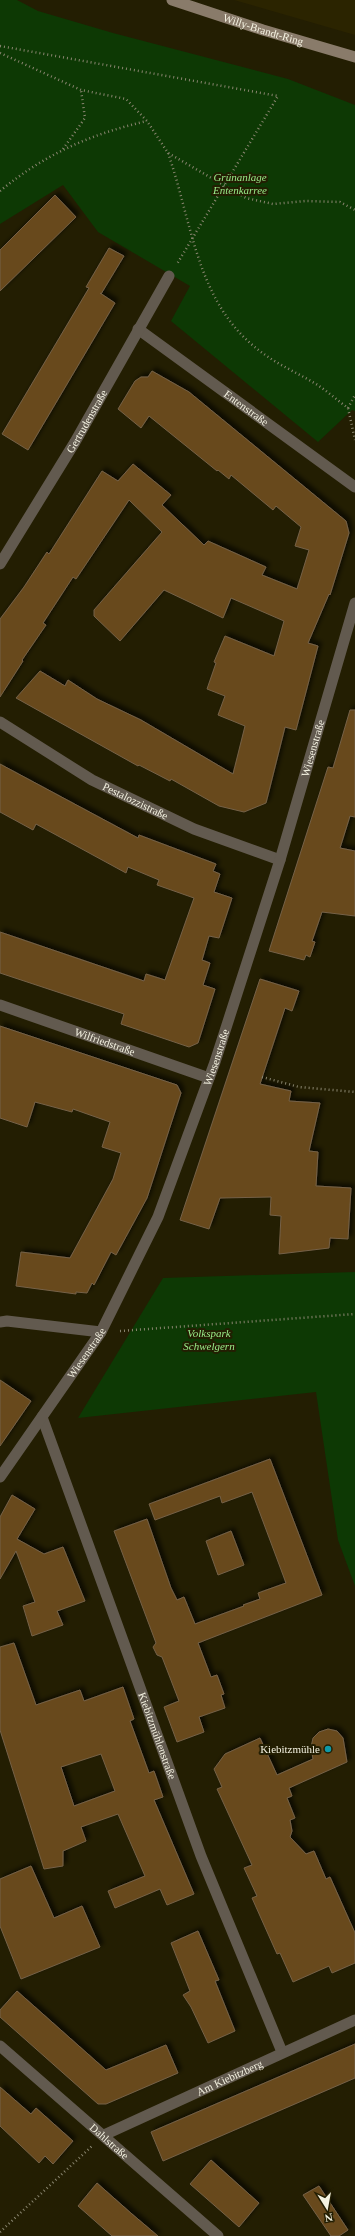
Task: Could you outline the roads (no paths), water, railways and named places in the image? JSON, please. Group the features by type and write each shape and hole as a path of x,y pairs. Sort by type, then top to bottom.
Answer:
{"main road":[{"name":"Willy-Brandt-Ring","path":"172,0 263,30 355,57"}],"street":[{"name":"Gertrudenstraße","path":"0,564 75,442 138,329 170,276"},
{"name":"Entenstraße","path":"138,329 355,487"},
{"name":"Wiesenstraße","path":"0,1477 101,1332 158,1217 209,1078 280,860 355,604"},
{"name":"Pestalozzistraße","path":"0,722 92,780 194,829 280,860"},
{"name":"Wilfriedstraße","path":"0,1005 209,1078"},
{"path":"0,1322 7,1321 101,1332"},
{"name":"Kiebitzmühlenstraße","path":"42,1417 200,1856 282,2052"},
{"name":"Am Kiebitzberg","path":"104,2135 282,2052 355,2020"},
{"name":"Dahlstraße","path":"0,2046 104,2135 218,2236"}],"place":[{"name":"Kiebitzmühle","path":"328,1749"}],"park label":[{"name":"Grünanlage Entenkarree","path":"240,183"},
{"name":"Volkspark Schwelgern","path":"209,1339"}]}
